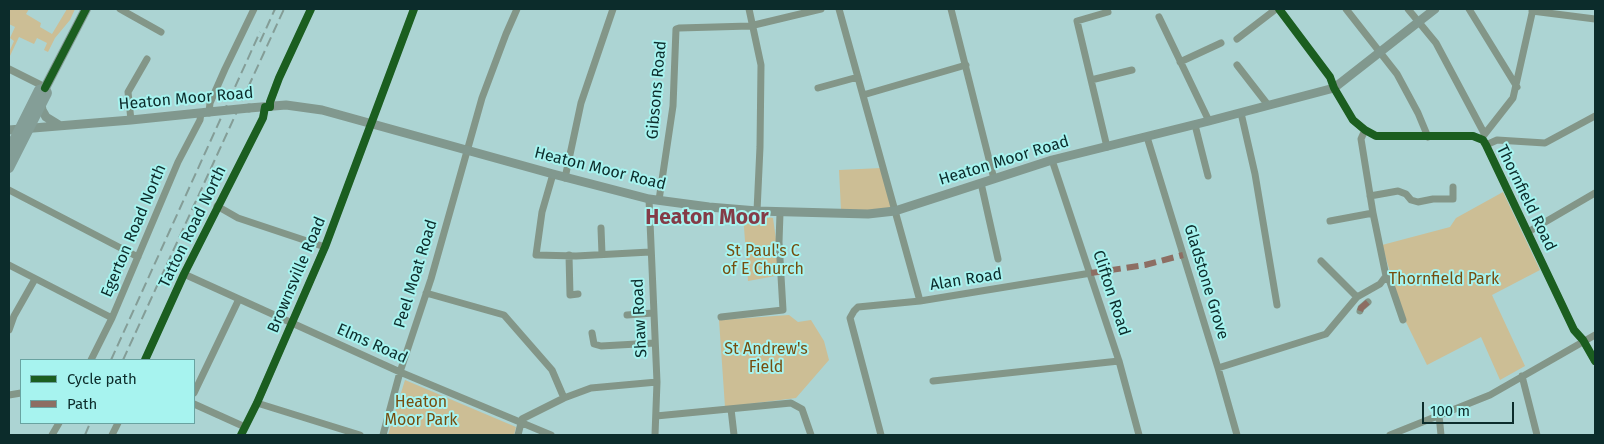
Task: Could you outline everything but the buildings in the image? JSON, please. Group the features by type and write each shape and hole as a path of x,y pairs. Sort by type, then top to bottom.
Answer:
{"highway":[{"path":"9,150 39,90 45,88 86,9"},
{"path":"9,168 19,129 42,104 47,93 45,88"}],"main road":[{"path":"1334,88 1435,9"},
{"name":"Heaton Moor Road","path":"19,129 248,108 286,106 320,109 565,178 649,199 780,213 855,214 896,211 1052,160 1334,88"},
{"path":"42,104 42,110 46,117 60,126"}],"street":[{"path":"120,9 162,32"},
{"name":"Egerton Road North","path":"92,359 112,318 178,162 210,103 254,9"},
{"name":"Tatton Road North","path":"146,359 184,274 263,118 311,9"},
{"name":"Brownsville Road","path":"241,435 258,403 324,247 414,9"},
{"name":"Peel Moat Road","path":"383,435 482,98 517,9"},
{"path":"565,178 581,103 613,9"},
{"path":"749,9 761,65 757,211"},
{"path":"753,25 821,9"},
{"path":"839,9 920,301"},
{"path":"954,9 994,179"},
{"path":"1237,39 1277,9 1330,77 1334,88 1353,120 1364,130 1360,139 1373,213 1386,276 1390,282 1403,320"},
{"path":"1346,9 1397,74 1428,136"},
{"path":"1408,9 1436,43 1484,140"},
{"path":"1470,9 1517,87"},
{"path":"1484,140 1513,98 1533,10 1595,19"},
{"path":"1107,147 1077,21 1108,12"},
{"path":"1159,18 1209,121"},
{"name":"Gibsons Road","path":"659,200 673,106 676,29 753,25"},
{"path":"1180,62 1221,43"},
{"path":"130,120 128,92 147,59"},
{"path":"862,95 966,65"},
{"path":"1237,65 1268,105"},
{"path":"9,69 45,88"},
{"path":"1091,80 1132,70"},
{"path":"818,88 858,77"},
{"path":"1241,113 1255,174 1277,305"},
{"path":"1484,140 1545,143 1595,116"},
{"path":"1195,125 1208,176"},
{"name":"Thornfield Road","path":"1364,130 1376,136 1474,136 1484,140 1574,330 1584,340 1595,361"},
{"name":"Gladstone Grove","path":"1147,137 1237,435"},
{"name":"Clifton Road","path":"1052,160 1091,273 1140,435"},
{"path":"553,174 542,212 536,255 650,252"},
{"path":"981,183 998,259"},
{"path":"1370,196 1398,191 1406,194 1411,200 1418,202 1433,199 1453,200 1453,187"},
{"path":"9,190 138,257"},
{"path":"1528,232 1595,193"},
{"name":"Shaw Road","path":"649,199 657,382 655,435"},
{"path":"217,206 238,218 324,247"},
{"path":"721,317 783,310 779,242 780,213"},
{"path":"1330,221 1373,213"},
{"path":"601,228 602,254"},
{"path":"569,255 570,294 578,294"},
{"path":"1321,261 1363,306"},
{"path":"9,265 112,318"},
{"name":"Alan Road","path":"881,435 850,318 858,307 920,301 1091,273"},
{"name":"Elms Road","path":"184,274 400,372 551,435"},
{"path":"1218,368 1326,334 1356,298 1380,284 1386,276"},
{"path":"9,330 14,316 35,279"},
{"path":"426,293 504,315 552,370 564,398"},
{"path":"195,391 239,299"},
{"path":"627,315 654,313"},
{"path":"592,333 594,344 655,343"},
{"path":"1390,435 1490,395 1595,335"},
{"path":"933,381 1119,361"},
{"path":"1522,376 1537,435"},
{"path":"518,435 520,422 528,415 590,388 657,382"},
{"path":"258,403 360,435"},
{"path":"656,416 791,403 802,409 810,435"},
{"path":"195,404 245,427"},
{"path":"731,409 734,435"},
{"path":"1439,416 1441,435"},
{"path":"52,435 58,424"}],"green space":[{"path":"9,9 29,9 26,14 41,23 40,27 52,34 67,9 75,9 70,20 55,38 48,52 44,50 47,43 37,38 34,44 19,37 9,58 9,52 14,41 10,38 15,27 9,24"},
{"path":"881,168 892,209 857,212 841,210 839,170"},
{"name":"Thornfield Park","path":"1503,192 1540,270 1492,295 1525,366 1500,380 1481,337 1427,365 1403,316 1382,245 1450,227 1456,218"},
{"name":"St Paul's C of E Church","path":"743,214 773,218 781,275 748,281"},
{"name":"St Andrew's Field","path":"789,315 798,322 811,320 824,341 829,360 796,398 725,407 719,320"},
{"name":"Heaton Moor Park","path":"405,380 516,427 514,435 388,435"}],"railway":[{"path":"260,42 275,9"},
{"path":"123,359 284,9"},
{"path":"111,359 260,32"},
{"path":"85,435 90,424"}],"marked path":[{"path":"1091,273 1145,265 1183,255"},
{"path":"1360,311 1368,302"}],"cycle path":[{"path":"45,88 86,9"},
{"path":"145,359 184,274 263,118 265,107 270,107 279,78 311,9"},
{"path":"241,435 257,403 325,247 414,9"},
{"path":"1279,9 1330,77 1334,88 1353,120 1365,130 1376,136 1473,136 1483,140 1574,330 1583,340 1595,361"}],"district":[{"name":"Heaton Moor","path":"707,218"}]}
